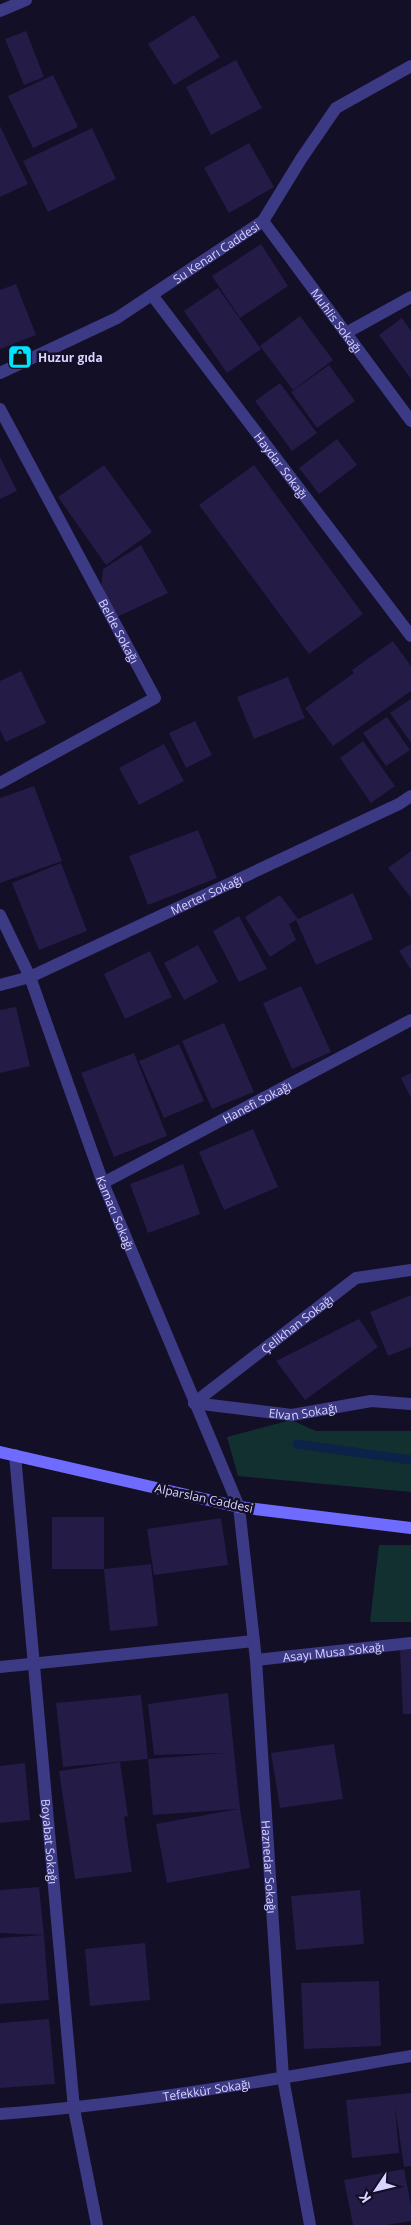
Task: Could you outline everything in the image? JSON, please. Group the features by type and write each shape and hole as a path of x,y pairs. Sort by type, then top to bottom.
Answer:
{"street":[{"path":"0,11 26,0"},
{"name":"Su Kenarı Caddesi","path":"0,373 117,318 263,221 301,159 336,108 411,66"},
{"name":"Muhlis Sokağı","path":"263,221 411,421"},
{"name":"Haydar Sokağı","path":"152,295 411,636"},
{"path":"346,333 411,297"},
{"name":"Belde Sokağı","path":"0,409 155,698 0,784"},
{"name":"Merter Sokağı","path":"0,985 30,977 399,804 411,796"},
{"name":"Kamacı Sokağı","path":"0,915 30,977 103,1183 239,1507"},
{"name":"Hanefi Sokağı","path":"103,1183 411,1020"},
{"name":"Çelikhan Sokağı","path":"194,1403 356,1278 411,1270"},
{"name":"Elvan Sokağı","path":"194,1403 292,1415 371,1401 411,1404"},
{"name":"Alparslan Caddesi","path":"0,1452 239,1507 411,1528"},
{"name":"Boyabat Sokağı","path":"15,1454 74,2109 97,2225"},
{"name":"Haznedar Sokağı","path":"239,1507 256,1660 283,2078 310,2225"},
{"path":"0,1667 254,1641"},
{"name":"Asayı Musa Sokağı","path":"256,1660 411,1643"},
{"name":"Tefekkür Sokağı","path":"0,2114 74,2109 283,2078 411,2056"}],"green space":[{"path":"291,1420 316,1431 411,1431 411,1492 238,1476 227,1437"},
{"path":"379,1545 411,1545 411,1622 370,1622"}],"building":[{"path":"194,15 220,57 174,85 148,44"},
{"path":"26,31 44,77 24,85 5,39"},
{"path":"236,60 262,108 211,135 186,87"},
{"path":"53,75 78,127 33,148 8,96"},
{"path":"0,126 28,184 0,197"},
{"path":"92,128 116,179 48,212 23,161"},
{"path":"249,143 274,187 229,213 204,168"},
{"path":"261,244 288,286 240,318 212,276"},
{"path":"16,284 36,335 0,349 0,290"},
{"path":"218,288 261,349 227,373 184,311"},
{"path":"300,316 333,360 293,390 260,346"},
{"path":"402,318 411,331 411,379 379,335"},
{"path":"329,365 355,401 317,428 291,392"},
{"path":"280,383 317,433 292,451 255,401"},
{"path":"337,439 357,465 319,494 299,468"},
{"path":"0,457 17,491 0,499"},
{"path":"104,465 152,532 106,565 58,497"},
{"path":"254,465 363,614 309,654 199,505"},
{"path":"141,545 168,593 115,618 101,591 103,569"},
{"path":"393,641 411,666 411,691 333,746 305,708 354,673 352,670"},
{"path":"21,671 46,723 6,742 0,730 0,681"},
{"path":"288,677 305,718 254,739 237,697"},
{"path":"411,699 411,743 390,713"},
{"path":"387,717 410,750 386,766 363,733"},
{"path":"195,721 212,755 186,768 169,733"},
{"path":"363,741 395,786 371,803 340,758"},
{"path":"164,744 184,781 139,805 119,768"},
{"path":"34,786 62,861 0,883 0,798"},
{"path":"198,830 217,878 148,905 129,856"},
{"path":"411,851 411,898 388,868"},
{"path":"61,863 87,931 39,950 12,883"},
{"path":"353,893 373,939 316,965 296,920 289,924 296,940 270,957 245,917 280,895 298,919"},
{"path":"239,916 267,969 239,982 213,931"},
{"path":"411,944 411,970 399,951"},
{"path":"198,945 218,982 184,1000 164,963"},
{"path":"150,951 172,997 125,1019 104,974"},
{"path":"301,986 331,1052 292,1069 263,1003"},
{"path":"16,1007 30,1066 0,1073 0,1010"},
{"path":"224,1023 254,1092 212,1109 182,1041"},
{"path":"179,1044 204,1101 164,1118 139,1061"},
{"path":"134,1053 167,1136 114,1157 81,1073"},
{"path":"411,1073 411,1098 401,1078"},
{"path":"253,1129 278,1187 224,1210 199,1152"},
{"path":"183,1164 200,1214 148,1233 130,1184"},
{"path":"411,1295 411,1347 388,1356 370,1312"},
{"path":"359,1319 378,1347 305,1400 276,1361"},
{"path":"52,1517 104,1517 104,1569 52,1569"},
{"path":"221,1518 228,1565 154,1575 147,1529"},
{"path":"151,1564 158,1626 110,1631 104,1569"},
{"path":"411,1649 411,1714 403,1714 400,1650"},
{"path":"228,1693 240,1809 250,1868 167,1883 156,1824 238,1809 153,1815 148,1759 224,1753 154,1755 148,1704"},
{"path":"141,1695 148,1759 63,1767 56,1703"},
{"path":"334,1744 343,1799 280,1808 271,1753"},
{"path":"120,1762 128,1816 124,1817 132,1872 75,1879 59,1771"},
{"path":"25,1763 30,1820 0,1823 0,1766"},
{"path":"39,1887 44,1935 0,1933 0,1890"},
{"path":"360,1890 364,1944 296,1950 291,1896"},
{"path":"44,1935 49,2000 0,2004 0,1938"},
{"path":"145,1943 150,2000 90,2006 85,1949"},
{"path":"379,1981 381,2046 304,2049 301,1983"},
{"path":"49,2019 55,2084 0,2088 0,2023"},
{"path":"411,2093 411,2166 404,2167 395,2106 399,2153 352,2158 346,2100"},
{"path":"404,2169 411,2205 411,2221 387,2225 353,2225 344,2180"}],"waterway":[{"path":"297,1444 411,1460"}],"place":[{"name":"Huzur gıda","path":"20,357"}]}
